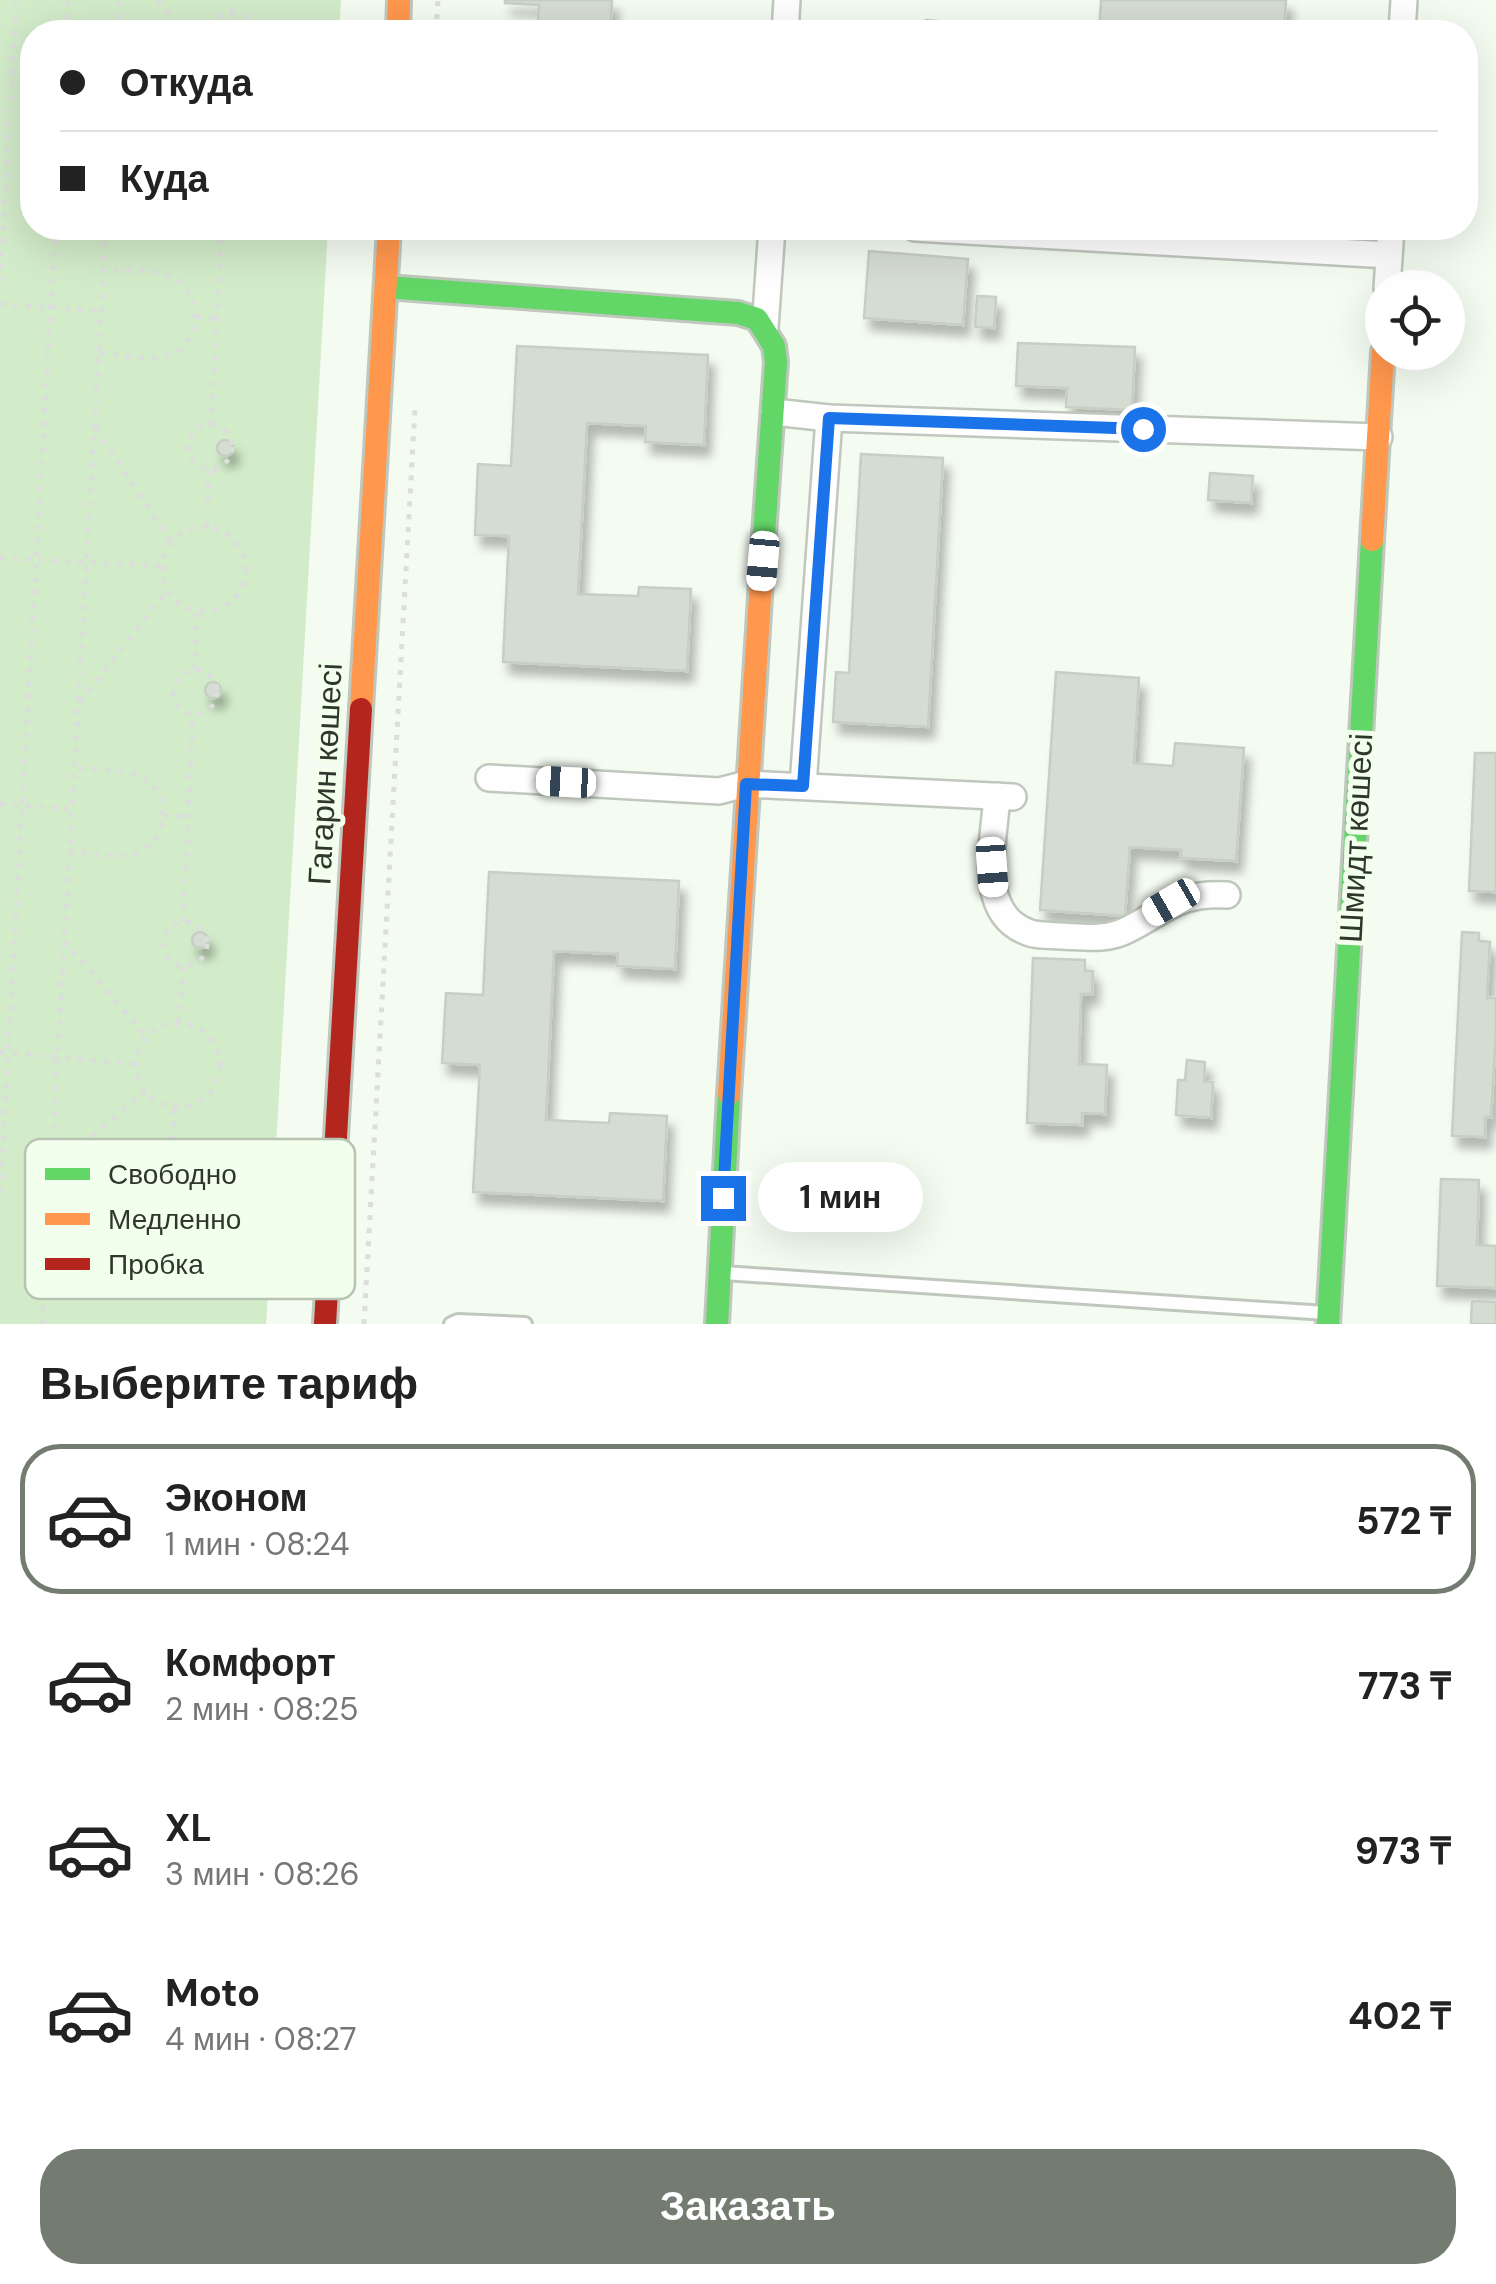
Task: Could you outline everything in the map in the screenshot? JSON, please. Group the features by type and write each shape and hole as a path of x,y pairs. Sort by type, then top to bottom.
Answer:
{"street":[{"name":"Гагарин көшесі","path":"336,1139 388,240"},
{"path":"765,328 771,240"},
{"path":"1125,240 1389,255"},
{"path":"1388,270 1390,240"},
{"path":"386,287 738,314 757,319 774,346 774,412 746,784 717,1324"},
{"name":"Шмидт көшесі","path":"1328,1319 1382,370"},
{"path":"774,412 829,418 1378,436"},
{"path":"803,786 829,418"},
{"path":"489,778 720,791 746,784 1005,797 992,867 994,895 1007,921 1032,934 1104,938 1129,929 1171,902 1200,893 1227,895"},
{"name":"Гагарин көшесі","path":"325,1324 326,1299"}],"lane":[{"path":"719,1272 1328,1319"},
{"path":"451,1324 525,1324"}],"path":[{"path":"0,282 16,0"},
{"path":"158,0 174,20"},
{"path":"232,14 233,0"},
{"path":"211,20 232,14 253,20"},
{"path":"0,1192 4,1052 54,240"},
{"path":"53,1139 105,240"},
{"path":"212,425 221,240"},
{"path":"98,354 168,355 188,340 196,317 190,294 172,277 103,270"},
{"path":"0,304 100,311"},
{"path":"196,317 217,319"},
{"path":"364,1324 415,409"},
{"path":"94,425 170,544"},
{"path":"212,425 227,432 233,448 225,464 209,470 194,462 188,446 196,431 212,425"},
{"path":"206,527 209,470"},
{"path":"206,527 236,542 244,556 246,572 231,602 216,610 197,611 178,602 167,590 162,566 170,544 183,532 206,527"},
{"path":"0,558 162,566"},
{"path":"78,706 167,590"},
{"path":"195,670 197,611"},
{"path":"195,670 211,677 217,692 214,705 193,714 179,708 172,692 179,676 195,670"},
{"path":"184,922 193,714"},
{"path":"69,852 136,853 155,838 163,816 158,792 139,776 74,768"},
{"path":"0,804 72,809"},
{"path":"163,816 188,817"},
{"path":"184,922 200,927 208,947 199,962 182,966 168,958 163,942 168,930 184,922"},
{"path":"64,941 147,1037"},
{"path":"179,1023 182,966"},
{"path":"179,1023 196,1026 209,1036 218,1050 220,1066 217,1082 208,1096 194,1104 174,1107 154,1099 139,1080 136,1064 147,1037 163,1026 179,1023"},
{"path":"4,1052 136,1064"},
{"path":"88,1139 145,1090"},
{"path":"172,1139 174,1107"},
{"path":"42,1324 43,1299"}],"green space":[{"path":"0,0 341,0 340,20 20,20 20,240 327,240 276,1139 25,1139 25,1299 267,1299 266,1324 0,1324"}],"building":[{"path":"612,0 611,20 538,20 539,5 505,3"},
{"path":"1101,0 1286,0 1285,20 1100,20"},
{"path":"869,251 968,259 963,325 864,318"},
{"path":"977,296 996,297 994,328 975,327"},
{"path":"1018,343 1135,347 1132,410 1066,407 1067,388 1016,386"},
{"path":"517,346 708,355 704,445 645,442 646,426 587,423 578,594 638,596 639,587 691,589 687,671 503,662 509,536 475,535 478,464 511,466"},
{"path":"225,440 233,448 225,456 217,448"},
{"path":"861,454 943,458 928,727 833,722 836,672 849,673"},
{"path":"1210,473 1253,476 1251,503 1208,500"},
{"path":"1056,672 1139,678 1134,763 1173,766 1175,743 1244,748 1236,861 1181,858 1181,850 1130,847 1125,916 1040,910"},
{"path":"213,682 221,690 213,698 205,690"},
{"path":"1475,753 1496,753 1496,892 1469,891"},
{"path":"489,872 679,881 675,969 617,966 618,954 554,951 546,1120 609,1123 610,1113 667,1116 663,1201 473,1192 480,1065 442,1063 446,993 483,995"},
{"path":"200,932 208,940 200,948 192,940"},
{"path":"1462,932 1479,933 1479,941 1490,942 1487,998 1496,998 1496,1031 1491,1117 1485,1117 1485,1137 1452,1136"},
{"path":"1033,958 1085,960 1085,971 1093,971 1092,994 1081,994 1079,1064 1107,1065 1105,1114 1082,1113 1082,1125 1027,1123"},
{"path":"1187,1060 1205,1062 1204,1081 1213,1082 1211,1118 1176,1115 1178,1080 1185,1080"},
{"path":"1441,1179 1479,1180 1477,1245 1496,1246 1496,1288 1437,1286"},
{"path":"1472,1301 1496,1302 1496,1324 1471,1324"}],"traffic: fast":[{"path":"386,287 738,313 757,319 774,346 776,362 763,549"},
{"path":"1328,1324 1372,540"},
{"path":"717,1324 729,1094"}],"traffic: slow":[{"path":"398,20 399,0"},
{"path":"361,709 388,240"},
{"path":"1372,540 1382,370"},
{"path":"729,1094 763,549"}],"traffic: jam":[{"path":"336,1139 361,709"},
{"path":"325,1324 326,1299"}],"route":[{"path":"723,1198 746,784 803,786 829,418 1143,429"}]}
